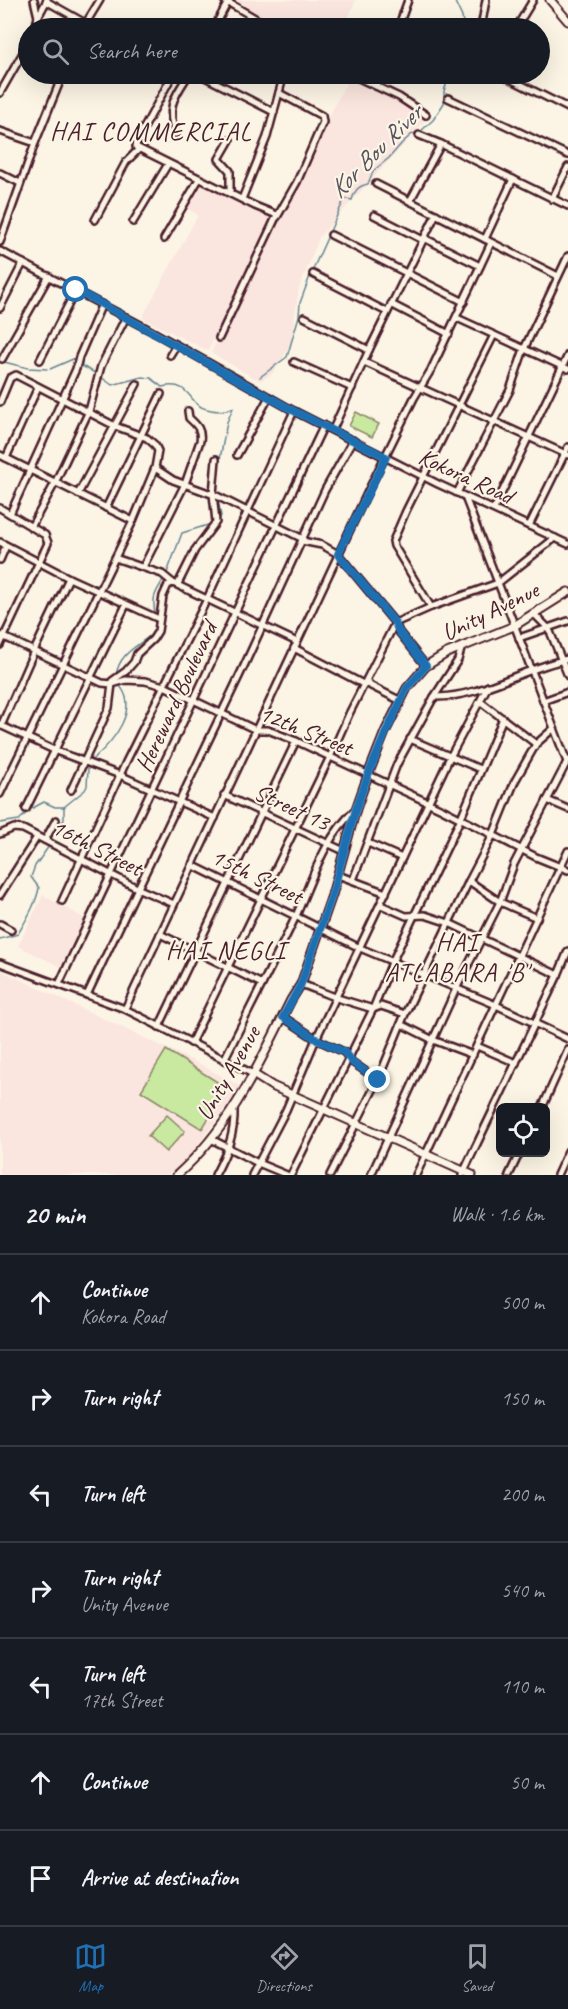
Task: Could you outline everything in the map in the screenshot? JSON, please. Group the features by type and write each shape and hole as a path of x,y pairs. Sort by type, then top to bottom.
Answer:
{"main road":[{"path":"550,0 568,21"},
{"name":"Unity Avenue","path":"177,1175 212,1139 234,1109 301,984 338,875 368,775 401,700 413,680 426,666 462,646 514,626 568,592"},
{"path":"253,1074 272,1086 466,1174"}],"street":[{"path":"34,0 38,17"},
{"path":"38,17 47,0 73,18"},
{"path":"89,18 100,0"},
{"path":"403,18 408,0"},
{"path":"483,18 486,0"},
{"path":"522,18 533,0"},
{"path":"218,18 226,1 255,18"},
{"path":"0,93 18,62"},
{"path":"0,242 20,183 59,84"},
{"path":"168,84 136,147 255,206 276,213 277,218"},
{"path":"176,134 170,121 170,112 184,84"},
{"path":"219,84 274,112"},
{"path":"242,199 260,154 281,84"},
{"path":"370,84 399,97 426,116"},
{"path":"520,84 568,108"},
{"path":"219,338 297,182 323,122 322,116 279,93"},
{"path":"448,98 568,155"},
{"path":"0,131 35,143"},
{"path":"419,135 568,206"},
{"path":"230,140 219,159 230,171 230,193"},
{"path":"410,201 441,144"},
{"path":"95,220 126,162 139,149"},
{"path":"133,222 168,164"},
{"path":"552,199 568,167"},
{"path":"0,173 20,183"},
{"path":"164,239 199,178"},
{"path":"484,239 513,179"},
{"path":"376,184 558,276"},
{"path":"333,429 387,312 436,214"},
{"path":"374,215 480,266"},
{"path":"331,235 464,302"},
{"path":"125,1009 338,554 457,318 491,243"},
{"name":"Kokora Road","path":"0,251 126,317 294,411 423,477 568,543"},
{"path":"457,493 510,390 524,349 568,256"},
{"path":"0,308 23,263"},
{"path":"561,269 568,272"},
{"path":"313,274 387,312"},
{"path":"2,359 49,276"},
{"path":"40,360 76,290"},
{"path":"10,514 102,304"},
{"path":"391,304 449,334"},
{"path":"32,527 89,411 101,366 126,317"},
{"path":"304,317 369,350"},
{"path":"457,318 566,368"},
{"path":"431,607 393,541 494,335"},
{"path":"170,355 176,345"},
{"path":"494,509 566,368 568,355"},
{"path":"364,362 566,454"},
{"path":"294,363 352,388"},
{"path":"0,402 10,378 14,375 115,426 141,435 155,445 158,451 155,468 133,521 0,794"},
{"path":"78,494 137,384"},
{"path":"6,458 38,387"},
{"path":"106,508 161,394"},
{"path":"237,455 269,397"},
{"path":"143,567 184,484 201,435 199,428 188,417 188,411"},
{"path":"62,901 120,775 207,599 294,411"},
{"name":"Hereward Boulevard","path":"59,984 324,425"},
{"path":"87,995 139,889 328,484 353,440"},
{"path":"528,526 568,447"},
{"path":"0,455 133,521"},
{"path":"71,790 109,708 110,684 126,671 134,662 137,654 153,639 158,631 165,590 168,585 175,583 198,545 216,522 213,494 216,459"},
{"path":"155,468 173,480 213,494 302,540 322,545 338,554 395,623 399,632 426,666"},
{"path":"371,1175 456,989 500,902 521,849 567,761 465,496"},
{"path":"0,508 45,535 48,540 39,563 2,636 0,645"},
{"path":"191,1043 395,623 431,607 498,583 555,538"},
{"path":"0,542 69,579 159,619"},
{"path":"0,560 6,546"},
{"path":"115,558 166,575 175,583 236,612 401,700"},
{"path":"69,579 0,726 153,789 214,818"},
{"path":"26,809 126,605"},
{"path":"534,614 549,629 565,660 568,676"},
{"path":"519,638 568,621"},
{"name":"12th Street","path":"2,636 90,678 110,684 126,680 145,681 164,686 256,730 268,730 296,741 568,870"},
{"path":"352,880 368,843 388,785 410,739 458,660 462,646"},
{"path":"434,697 455,695 488,686 565,660"},
{"path":"252,1175 293,1095 316,1039 450,757 488,686"},
{"path":"543,701 568,692"},
{"path":"481,702 536,744"},
{"path":"212,1139 258,1163 289,1175 373,1009 393,960 460,820 503,718"},
{"path":"330,1175 378,1080 405,1014 493,835 515,781 536,744 553,729"},
{"path":"410,739 480,769"},
{"path":"159,1027 296,741"},
{"name":"Street 13","path":"224,795 344,851"},
{"path":"547,800 568,809"},
{"path":"224,1060 296,915 326,844 344,820 356,809"},
{"path":"45,840 56,820"},
{"name":"16th Street","path":"1,833 14,828 23,829 139,889 174,904"},
{"path":"0,896 37,837"},
{"path":"368,843 402,858"},
{"path":"416,1175 568,851"},
{"name":"15th Street","path":"192,865 360,948 496,1005 568,1039"},
{"path":"338,875 386,893"},
{"path":"469,881 500,902 537,918"},
{"path":"381,904 406,916 425,915 449,923 558,975"},
{"path":"0,924 11,930"},
{"path":"160,934 262,984"},
{"path":"466,1174 568,951"},
{"path":"0,963 125,1009 253,1074"},
{"path":"301,984 373,1009 381,1006 405,1014"},
{"path":"283,1017 316,1039 344,1052 359,1068 378,1080"},
{"path":"401,1024 433,1040 473,1055"},
{"path":"477,1046 516,1063"},
{"path":"544,1103 568,1050"},
{"path":"214,1175 229,1148 235,1119 234,1109"},
{"path":"557,1175 568,1151"},
{"path":"509,1175 518,1157"}],"shaded area":[{"path":"232,0 356,0 348,18 264,18"},
{"path":"346,84 362,84 428,118 320,236 299,288 291,342 272,374 260,381 211,353"},
{"path":"200,183 274,216 208,351 142,318 198,215 186,208"},
{"path":"43,895 84,918 61,967 18,946"},
{"path":"0,970 202,1065 241,1087 182,1166 171,1175 0,1175"}],"green space":[{"path":"356,412 379,424 372,437 349,426"},
{"path":"166,1050 227,1088 202,1129 141,1091"},
{"path":"167,1115 185,1131 166,1152 148,1136"}],"waterway":[{"name":"Kor Bou River","path":"454,0 462,18"},
{"name":"Kor Bou River","path":"260,377 287,357 299,316 300,303 343,202 346,199 352,200 357,189 368,184 373,171 411,135 421,131 433,120 444,103 446,84"},
{"path":"50,369 76,359"},
{"path":"0,361 28,368 47,369"},
{"path":"80,365 97,374"},
{"path":"101,377 112,385 142,377 151,378 162,387 182,388 198,405 207,409 218,411 232,408"},
{"path":"217,475 227,422 233,408"},
{"path":"218,500 221,516 218,521"},
{"path":"167,573 182,533 211,524"},
{"path":"155,615 155,595 164,578"},
{"path":"116,675 126,654 155,631"},
{"path":"93,759 116,735 126,714 125,693 118,684"},
{"name":"Kor Bou River","path":"0,823 19,820 31,809 44,802 55,807 64,807 85,790 88,769"},
{"path":"51,842 53,832 64,820 64,807"},
{"path":"0,939 18,934 27,918 39,888 31,877 35,866 49,846"}],"district":[{"name":"HAI COMMERCIAL","path":"151,131"},
{"name":"HAI NEGLI","path":"226,950"},
{"name":"HAI ATLABARA 'B'","path":"457,957"}],"route":[{"path":"76,290 294,411 386,457 338,554 395,623 399,632 426,666 407,688 368,775 332,895 301,984 283,1017 316,1039 344,1052 359,1068 378,1080"}]}
